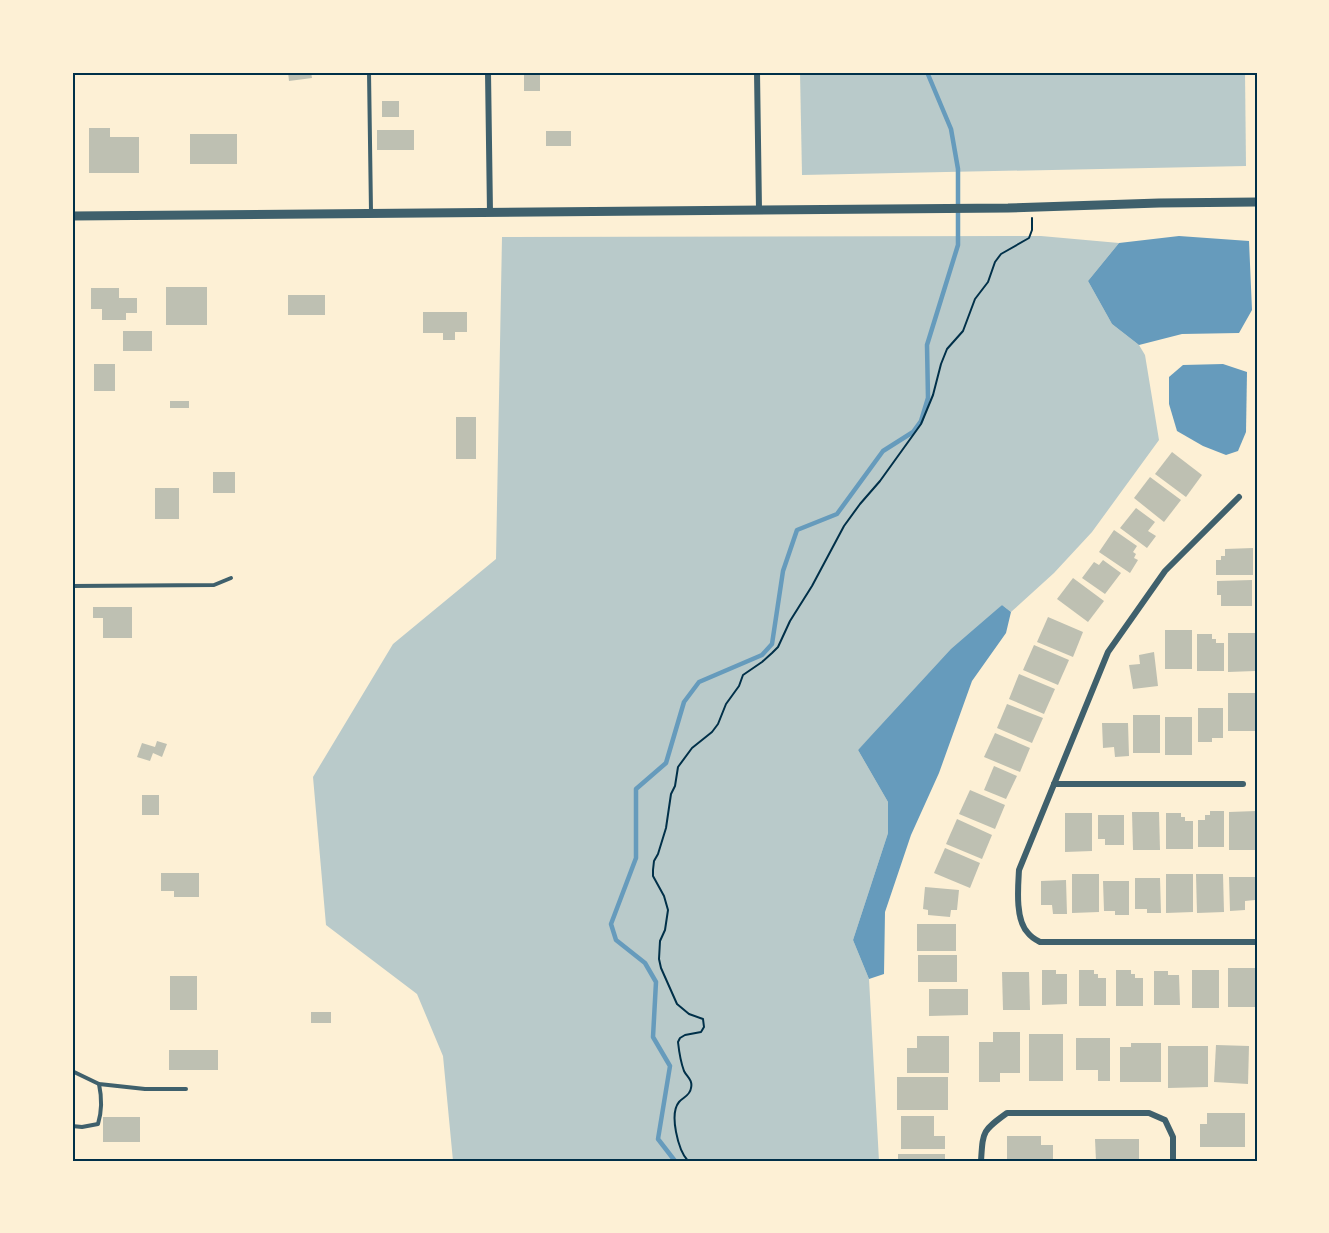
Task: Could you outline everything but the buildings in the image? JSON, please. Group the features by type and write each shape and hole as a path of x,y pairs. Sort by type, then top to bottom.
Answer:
{"street":[{"path":"488,72 490,213"},
{"path":"757,72 759,210"},
{"path":"72,216 1008,208 1257,202"},
{"path":"1239,497 1165,572 1108,652 1019,870 1018,891 1019,913 1026,932 1040,942 1257,942"},
{"path":"1054,784 1243,784"},
{"path":"981,1161 983,1136 990,1125 1007,1113 1149,1113 1165,1120 1173,1137 1173,1161"}],"lane":[{"path":"369,72 371,214"},
{"path":"72,586 214,585 231,578"},
{"path":"72,1071 99,1084 145,1089 186,1089"},
{"path":"72,1126 98,1124 101,1115 99,1084"}],"path":[{"path":"688,1161 678,1143 675,1117 676,1106 687,1096 691,1088 678,1042 685,1035 701,1032 704,1027 703,1019 689,1014 677,1004 661,968 660,941 665,930 668,910 652,870 666,828 678,767 692,747 712,732 718,724 726,704 739,686 743,675 762,662 778,646 844,526 921,424 933,395 947,349 963,331 975,299 988,282 995,262 1001,254 1029,238 1032,218"}],"shaded area":[{"path":"800,72 1245,72 1246,166 802,175"},
{"path":"1041,236 1119,243 1088,281 1112,324 1139,345 1145,355 1159,440 1092,532 1054,573 1011,612 1002,605 858,750 888,802 888,833 853,940 869,979 879,1161 453,1161 443,1056 417,994 326,925 313,777 393,644 496,559 502,237"}],"water":[{"path":"1179,236 1249,241 1252,310 1239,333 1182,334 1139,345 1112,324 1088,281 1119,243"},
{"path":"1223,364 1247,372 1246,432 1238,451 1226,455 1203,446 1177,431 1169,404 1169,377 1183,365"},
{"path":"1002,605 1011,612 1006,633 972,681 939,773 911,835 885,912 884,974 869,979 853,940 888,833 888,802 858,750 951,649"}],"waterway":[{"path":"675,1161 658,1139 670,1066 653,1037 656,982 645,963 616,940 611,924 636,858 636,789 666,763 684,702 699,682 762,655 772,644 783,571 797,530 837,514 883,451 913,432 921,421 928,398 927,345 958,245 958,169 951,129 927,72"}]}
